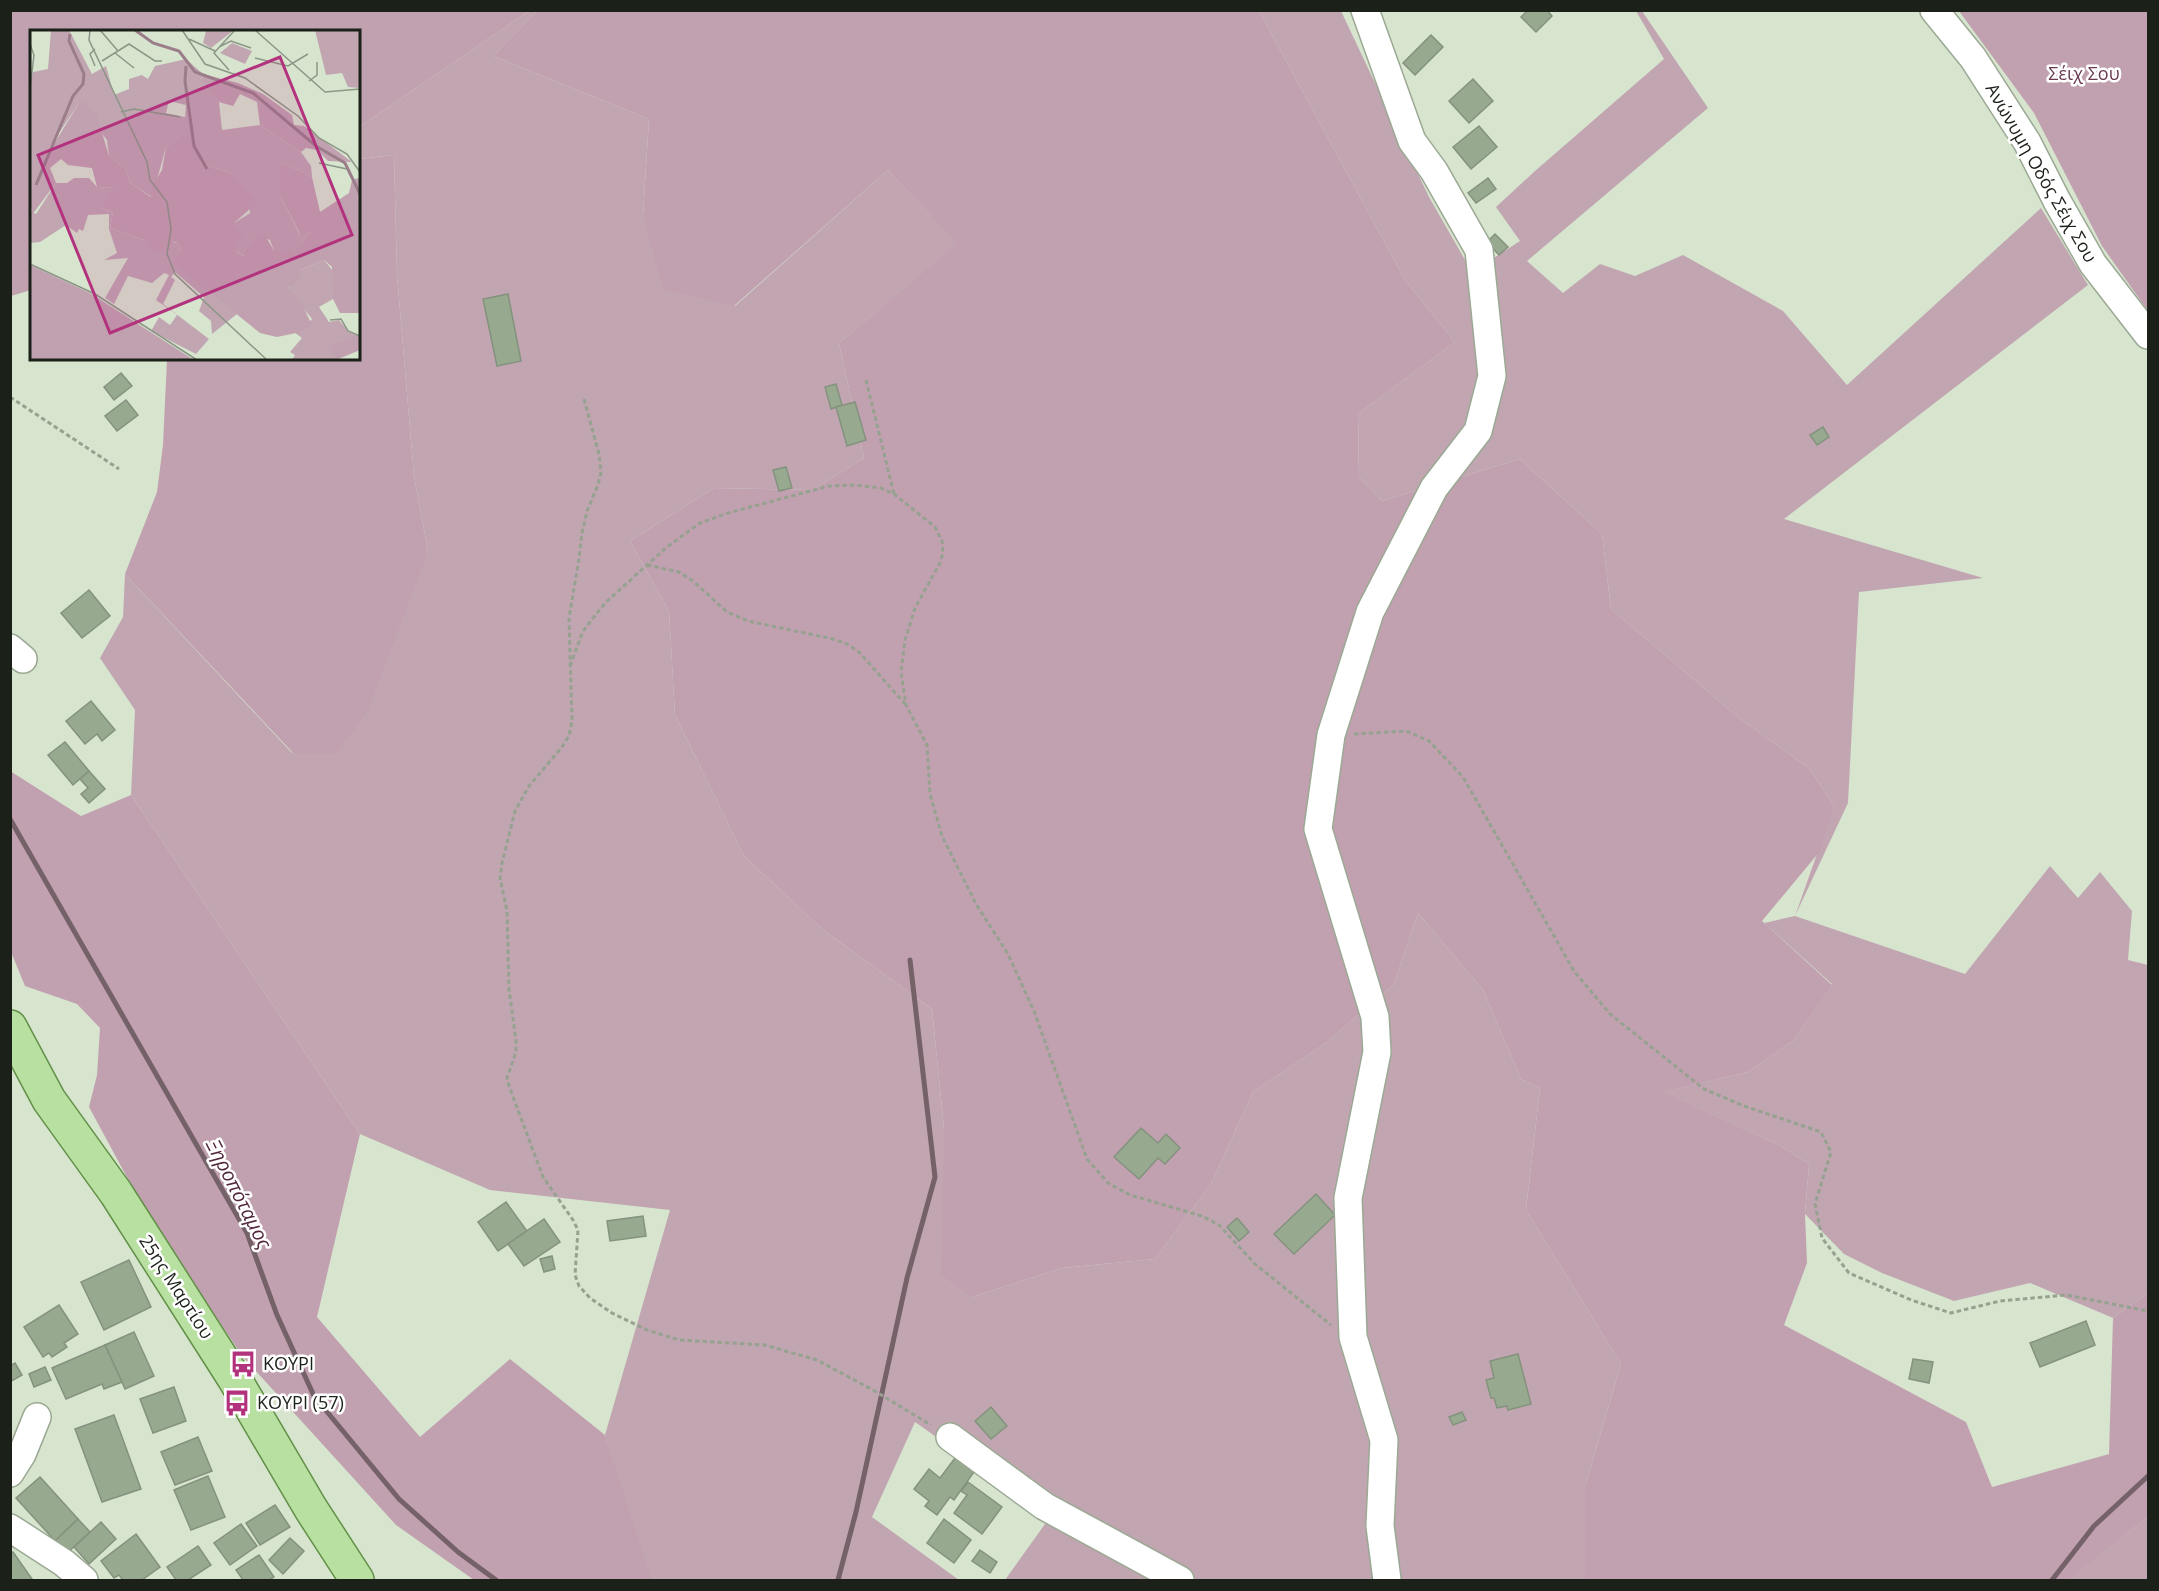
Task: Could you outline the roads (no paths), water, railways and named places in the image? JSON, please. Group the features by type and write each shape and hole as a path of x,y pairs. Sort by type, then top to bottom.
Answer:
{"main road":[{"name":"25ης Μαρτίου","path":"10,1027 49,1100 116,1193 214,1347 357,1581"}],"street":[{"path":"1365,10 1412,141 1434,171 1479,250 1492,376 1478,431 1434,488 1370,612 1331,735 1318,828 1375,1017 1377,1052 1348,1198 1353,1337 1384,1440 1380,1526 1387,1581"},
{"name":"Ανώνυμη Οδός Σέιχ Σου","path":"1934,10 1973,58 2027,142 2093,264 2148,335"},
{"path":"10,1473 22,1454 37,1417"},
{"path":"950,1437 1044,1506 1163,1569 1180,1581"},
{"path":"10,1528 64,1563 84,1581"}],"waterway":[{"name":"Ξηροπόταμος","path":"10,819 247,1233 277,1315 314,1396 399,1499 458,1552 496,1580"},
{"path":"838,1580 856,1512 907,1278 935,1177 910,960"},
{"path":"2052,1580 2094,1526 2148,1476"}],"place":[{"name":"ΚΟΥΡΙ","path":"243,1364"},
{"name":"ΚΟΥΡΙ (57)","path":"237,1403"}],"park label":[{"name":"Σέιχ Σου","path":"2084,74"}]}
